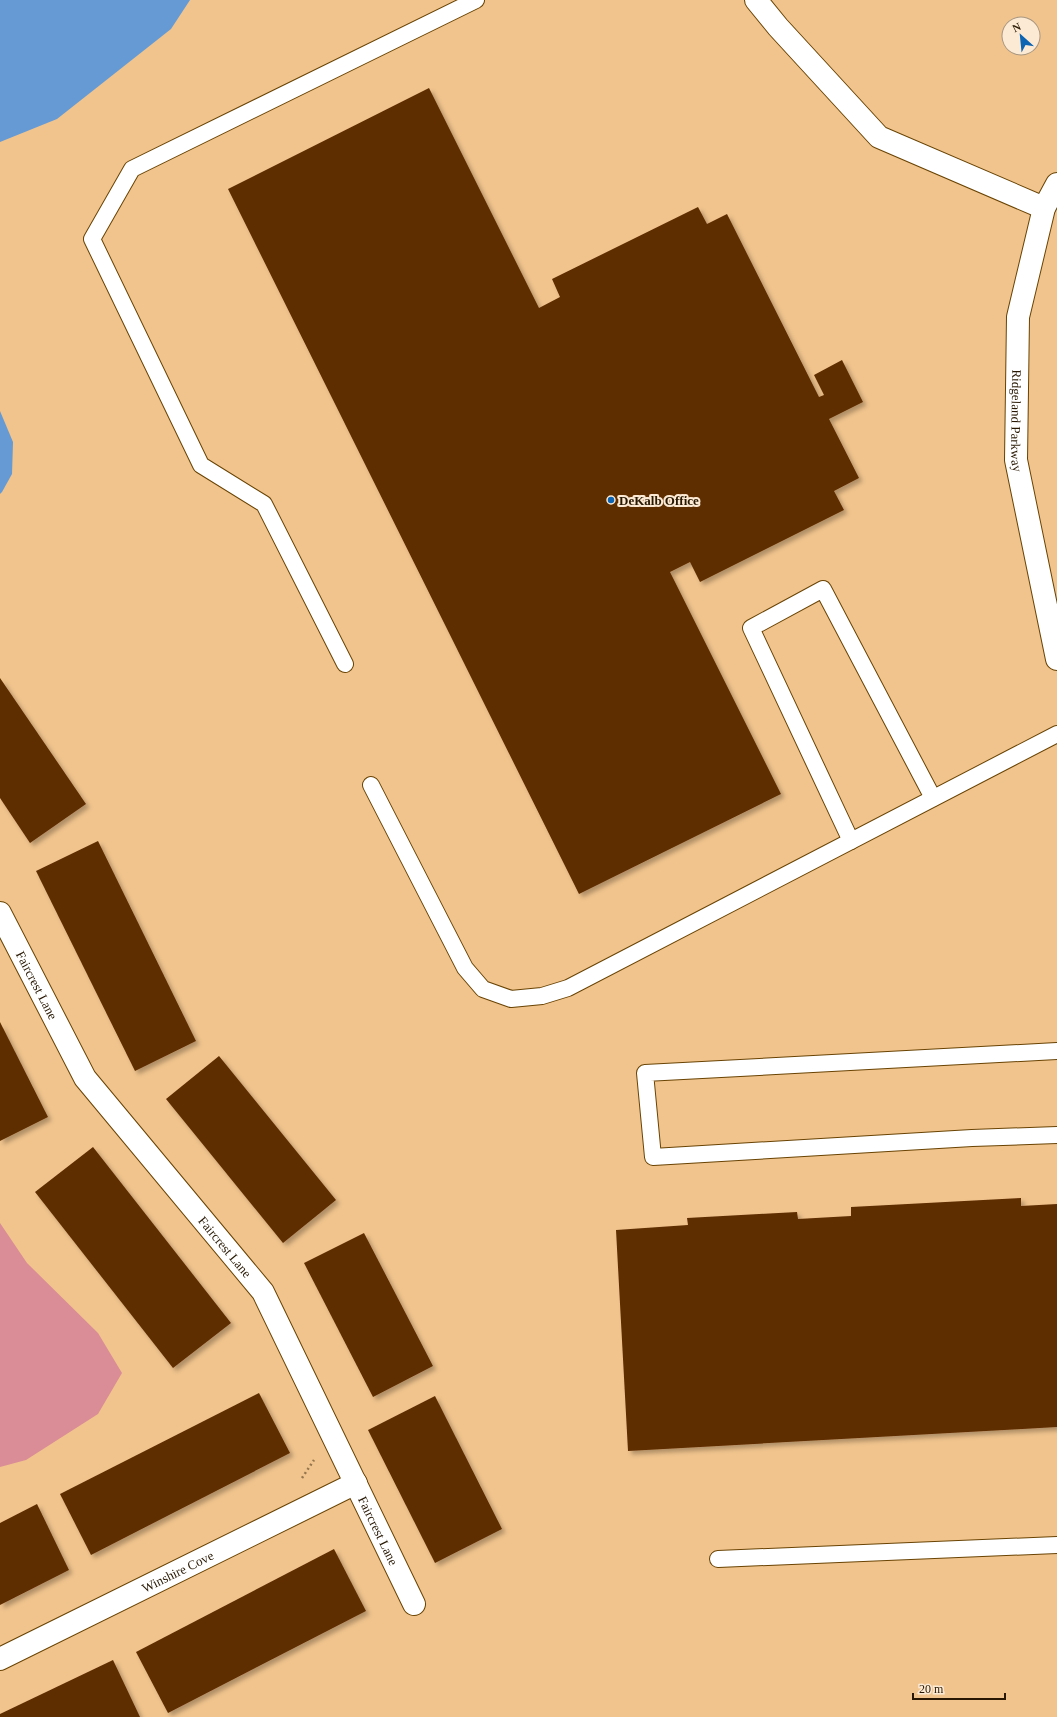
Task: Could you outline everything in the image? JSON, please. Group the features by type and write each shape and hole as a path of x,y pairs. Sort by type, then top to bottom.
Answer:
{"street":[{"path":"756,0 778,27 879,137 1044,208"},
{"name":"Ridgeland Parkway","path":"1057,184 1044,208 1018,316 1016,460 1057,660"},
{"name":"Faircrest Lane","path":"0,913 85,1078 262,1292 414,1604"},
{"name":"Winshire Cove","path":"0,1659 356,1483"}],"lane":[{"path":"345,664 264,504 201,465 92,239 132,169 476,0"},
{"path":"851,841 751,628 823,589 933,798"},
{"path":"371,785 465,968 484,989 511,999 542,996 568,988 1057,734"},
{"path":"1057,1051 645,1073 653,1157 972,1138 1057,1135"},
{"path":"718,1560 1057,1545"}],"path":[{"path":"297,1483 307,1473 315,1458"}],"shaded area":[{"path":"0,1223 27,1263 98,1333 122,1373 98,1414 26,1460 0,1467"}],"water":[{"path":"0,0 190,0 171,29 57,119 0,142"},
{"path":"0,411 13,442 12,474 0,494"}],"building":[{"name":"DeKalb Office","path":"429,88 539,308 560,297 552,279 698,207 707,224 727,214 819,397 824,395 814,375 842,360 863,402 829,419 859,478 834,491 844,510 700,582 690,562 670,572 781,794 579,894 228,189"},
{"path":"0,678 86,804 30,843 0,798"},
{"path":"98,841 196,1041 135,1071 36,871"},
{"path":"0,1022 48,1117 0,1141"},
{"path":"219,1056 336,1200 283,1243 166,1099"},
{"path":"93,1147 231,1323 173,1368 35,1192"},
{"path":"1021,1198 1021,1206 1057,1204 1057,1427 628,1451 616,1230 688,1225 687,1218 797,1212 798,1219 851,1216 851,1207"},
{"path":"364,1233 433,1366 373,1397 304,1263"},
{"path":"259,1393 290,1453 91,1555 60,1494"},
{"path":"435,1396 502,1529 435,1563 368,1430"},
{"path":"37,1504 69,1570 0,1605 0,1523"},
{"path":"334,1549 366,1611 168,1713 136,1652"},
{"path":"113,1660 140,1717 0,1717 0,1714"}],"place":[{"name":"DeKalb Office","path":"611,500"}]}
